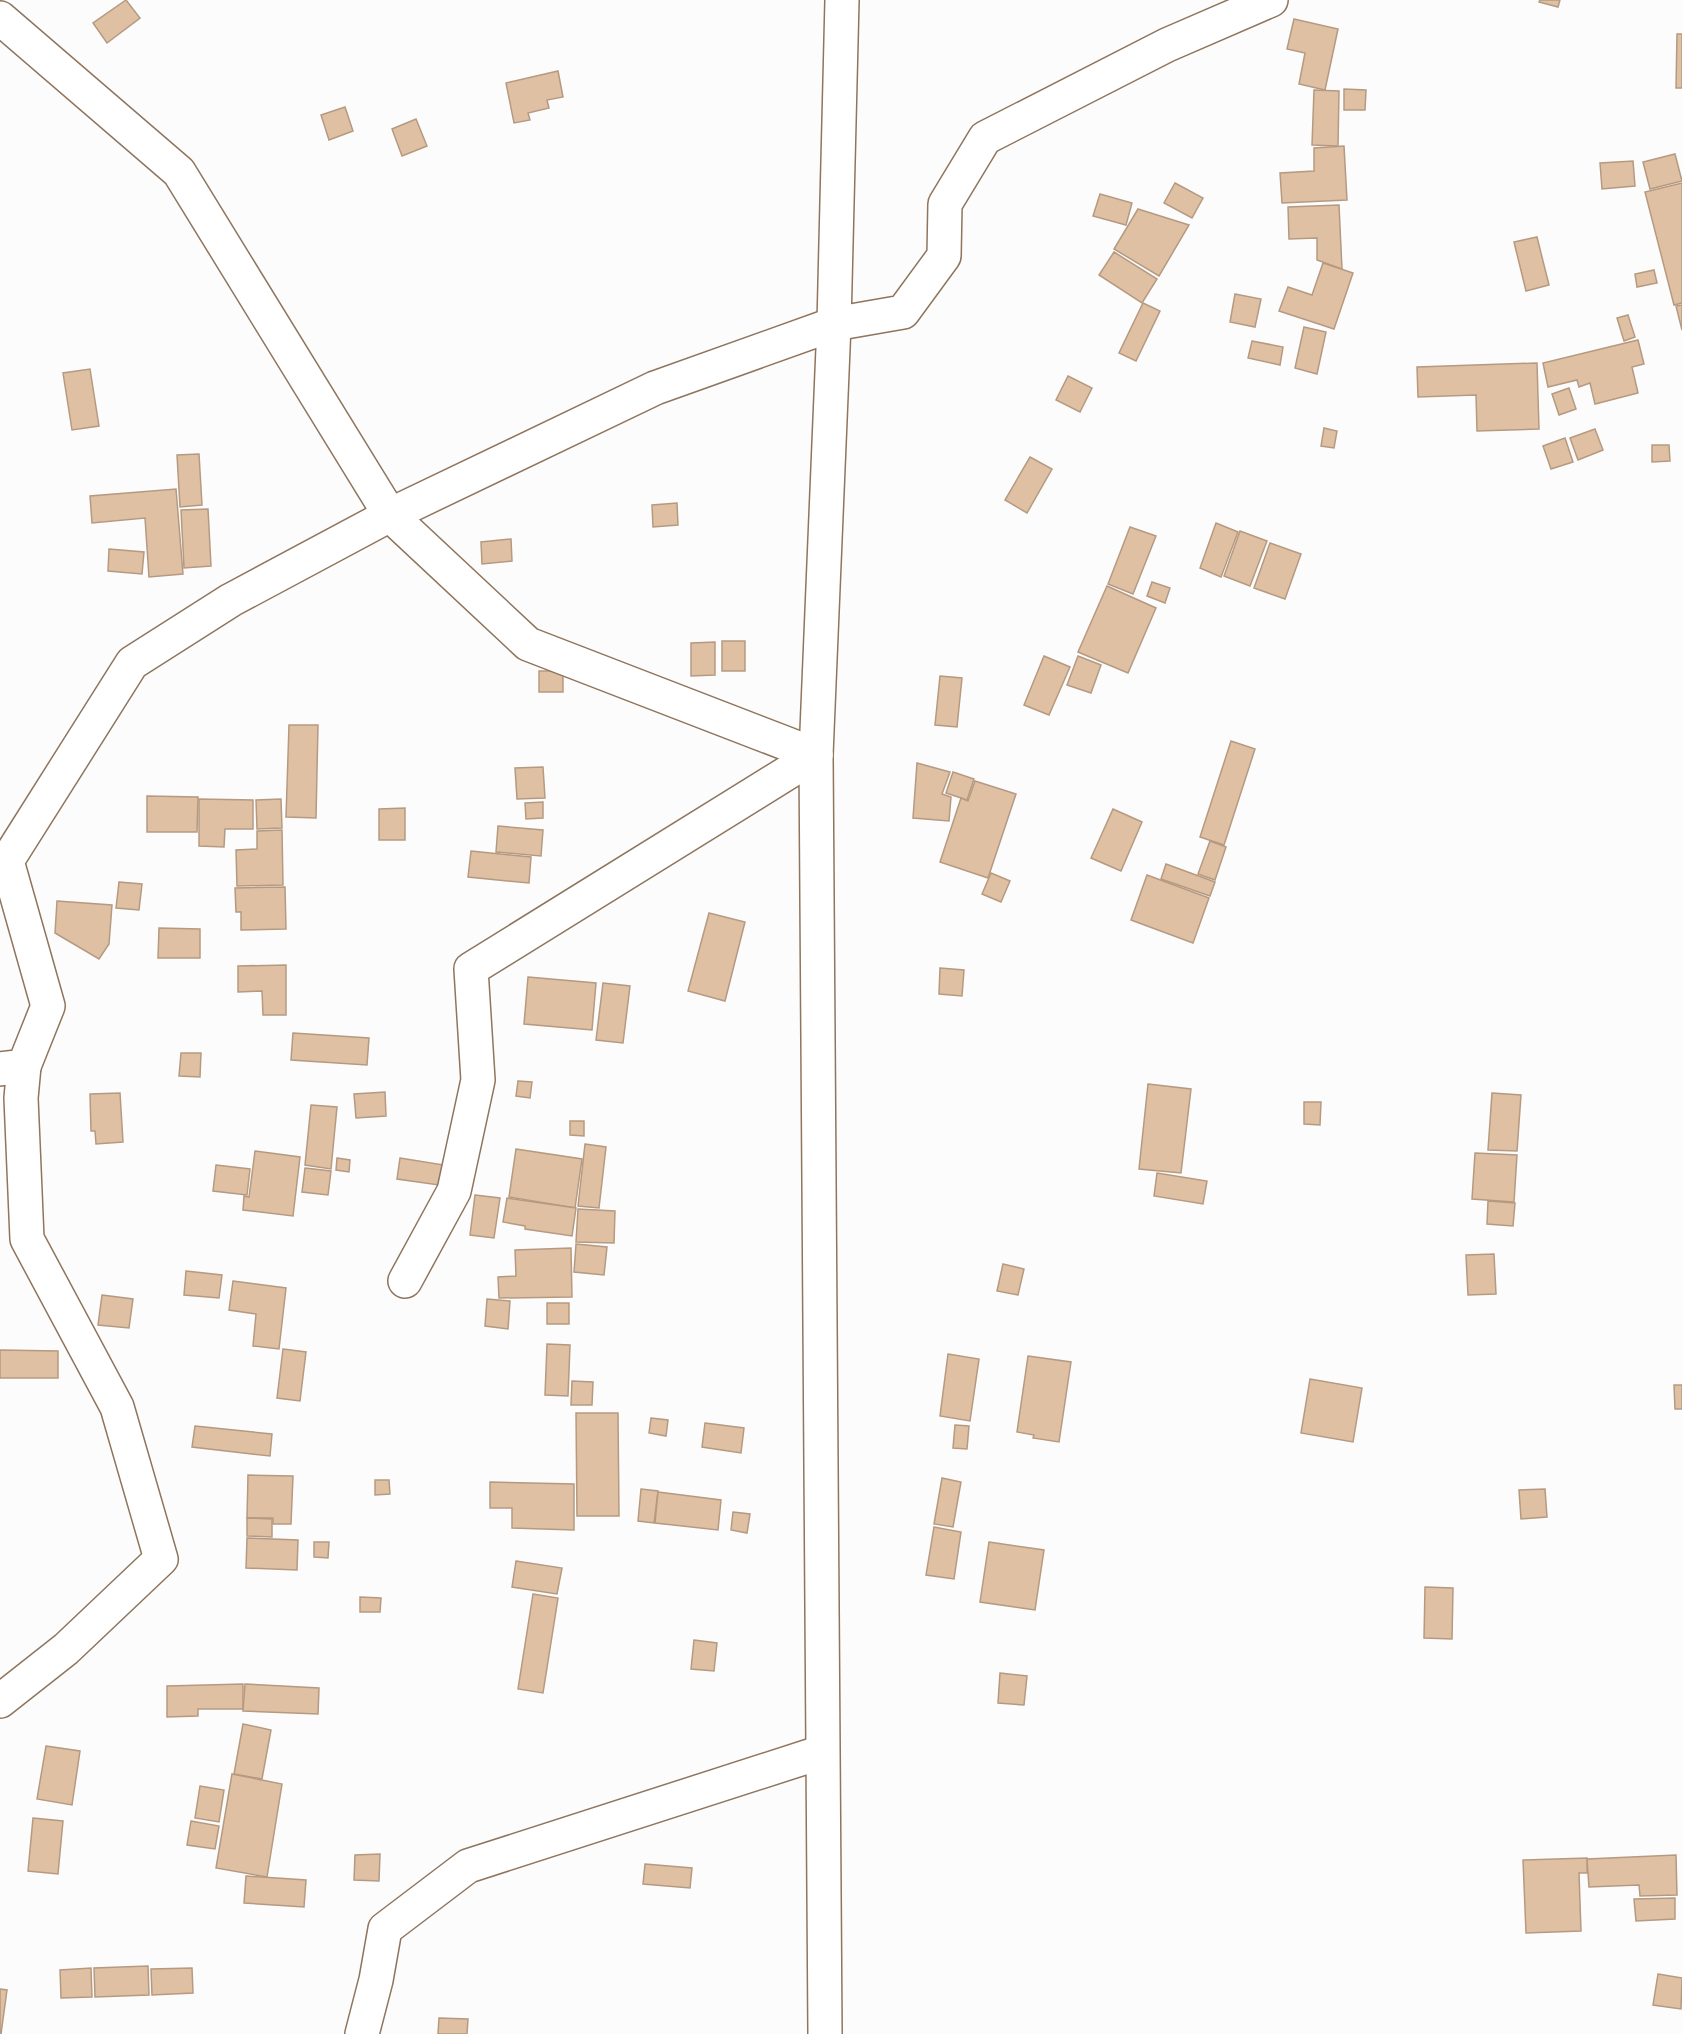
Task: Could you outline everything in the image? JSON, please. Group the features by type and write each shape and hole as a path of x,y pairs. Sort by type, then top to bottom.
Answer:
{"street":[{"path":"825,2034 816,755 834,324 842,0"},
{"path":"0,1701 66,1649 160,1559 117,1407 27,1239 21,1098 12,1068 48,1006 8,861 132,663 231,600 390,515 655,388 834,324 903,312 944,256 945,204 985,138 1167,45 1271,0"},
{"path":"0,18 179,172 390,515 528,644 816,755"},
{"path":"405,1281 454,1191 478,1080 471,969 816,755"},
{"path":"362,2034 376,1980 385,1929 468,1866 822,1752"}],"building":[{"path":"126,0 140,18 107,43 93,23"},
{"path":"1540,0 1560,0 1558,7 1539,2"},
{"path":"1294,19 1338,29 1325,90 1299,84 1305,53 1287,49"},
{"path":"1677,34 1682,34 1682,88 1676,88"},
{"path":"558,71 563,97 547,100 549,108 528,113 530,120 514,123 506,83"},
{"path":"1344,89 1366,90 1365,110 1344,110"},
{"path":"1314,90 1339,91 1338,146 1312,145"},
{"path":"345,107 353,131 329,140 321,115"},
{"path":"416,119 427,146 402,156 392,129"},
{"path":"1344,146 1347,200 1282,203 1280,173 1314,171 1314,148"},
{"path":"1675,154 1682,181 1650,189 1643,162"},
{"path":"1633,161 1635,186 1602,189 1600,163"},
{"path":"1175,183 1203,198 1192,218 1164,203"},
{"path":"1682,183 1682,303 1674,305 1645,192"},
{"path":"1100,194 1132,203 1126,225 1093,216"},
{"path":"1339,205 1342,269 1317,260 1317,238 1289,239 1288,207"},
{"path":"1138,209 1189,225 1159,276 1114,249"},
{"path":"1537,237 1549,285 1526,291 1514,242"},
{"path":"1114,252 1157,279 1142,303 1099,275"},
{"path":"1323,263 1353,273 1334,329 1279,311 1288,287 1312,295"},
{"path":"1654,270 1657,283 1637,287 1635,274"},
{"path":"1235,294 1261,299 1255,327 1230,322"},
{"path":"1143,303 1160,311 1136,361 1119,353"},
{"path":"1682,305 1682,330 1676,306"},
{"path":"1628,315 1635,337 1624,341 1617,318"},
{"path":"1304,327 1326,332 1317,374 1295,368"},
{"path":"1638,340 1644,364 1632,367 1638,393 1595,404 1590,383 1579,387 1577,380 1548,387 1543,363"},
{"path":"1252,341 1283,347 1280,365 1248,358"},
{"path":"1537,363 1539,429 1477,431 1476,395 1418,397 1417,367"},
{"path":"90,369 99,426 72,430 63,373"},
{"path":"1068,376 1092,388 1080,412 1056,400"},
{"path":"1569,388 1576,409 1559,415 1552,394"},
{"path":"1324,428 1337,431 1334,448 1321,446"},
{"path":"1595,429 1603,450 1578,460 1570,438"},
{"path":"1565,438 1573,462 1551,469 1543,446"},
{"path":"1652,445 1669,445 1670,461 1652,462"},
{"path":"199,454 202,505 180,507 177,455"},
{"path":"1030,457 1052,469 1027,513 1005,500"},
{"path":"176,489 183,574 149,577 145,518 92,523 90,496"},
{"path":"677,503 678,525 653,527 652,505"},
{"path":"208,509 211,566 184,568 181,510"},
{"path":"1216,523 1238,532 1221,577 1200,568"},
{"path":"1130,527 1156,536 1133,594 1108,584"},
{"path":"1240,531 1267,541 1250,586 1224,576"},
{"path":"511,539 512,561 482,564 481,542"},
{"path":"1270,543 1301,554 1285,599 1254,588"},
{"path":"109,549 144,552 142,574 108,571"},
{"path":"1152,582 1170,588 1165,603 1147,596"},
{"path":"1107,586 1156,608 1128,673 1078,652"},
{"path":"722,641 745,641 745,671 722,671"},
{"path":"715,642 715,675 691,676 691,643"},
{"path":"1044,656 1070,667 1049,715 1024,705"},
{"path":"1078,656 1101,665 1091,693 1067,685"},
{"path":"539,671 563,671 563,692 539,692"},
{"path":"940,676 962,678 957,727 935,725"},
{"path":"289,725 318,725 316,818 286,817"},
{"path":"1231,741 1255,749 1224,845 1200,837"},
{"path":"917,763 950,772 942,794 951,797 949,821 913,818"},
{"path":"543,767 545,798 517,799 515,768"},
{"path":"953,772 974,779 967,800 946,793"},
{"path":"975,781 1016,794 988,878 940,862 961,798 968,801"},
{"path":"147,796 198,797 197,832 147,832"},
{"path":"199,799 253,800 253,829 225,829 224,847 199,846"},
{"path":"281,799 282,828 257,829 256,800"},
{"path":"543,802 543,818 526,819 525,803"},
{"path":"405,808 405,840 379,840 379,809"},
{"path":"1113,809 1142,822 1121,871 1091,858"},
{"path":"498,826 543,830 541,856 496,852"},
{"path":"282,830 283,885 237,886 236,850 257,849 257,831"},
{"path":"1210,841 1226,847 1215,880 1198,874"},
{"path":"471,851 531,857 529,883 468,877"},
{"path":"1166,864 1215,882 1210,896 1161,879"},
{"path":"991,873 1010,881 1001,902 982,894"},
{"path":"1147,875 1209,898 1193,943 1131,920"},
{"path":"119,882 142,884 139,910 116,908"},
{"path":"285,887 286,929 241,930 241,912 236,912 235,888"},
{"path":"57,901 112,905 109,944 99,959 55,933"},
{"path":"709,913 745,922 725,1001 688,991"},
{"path":"159,928 200,929 200,958 158,958"},
{"path":"286,965 286,1015 263,1015 262,991 238,992 238,966"},
{"path":"940,968 964,970 962,996 939,994"},
{"path":"528,977 596,983 592,1030 524,1024"},
{"path":"603,983 630,986 623,1043 596,1040"},
{"path":"293,1033 369,1038 367,1065 291,1060"},
{"path":"181,1053 201,1053 200,1077 179,1076"},
{"path":"518,1081 532,1082 530,1098 516,1096"},
{"path":"1148,1084 1191,1089 1181,1173 1139,1169"},
{"path":"385,1092 386,1116 356,1118 354,1094"},
{"path":"120,1093 123,1142 96,1144 95,1131 91,1131 90,1094"},
{"path":"1492,1093 1521,1095 1517,1151 1488,1150"},
{"path":"1304,1102 1321,1102 1320,1125 1304,1124"},
{"path":"311,1105 337,1107 331,1169 305,1165"},
{"path":"570,1121 584,1121 584,1136 570,1135"},
{"path":"585,1144 606,1147 599,1208 578,1206"},
{"path":"516,1149 582,1159 575,1208 509,1197"},
{"path":"255,1151 300,1157 293,1216 243,1210 244,1196 249,1197"},
{"path":"1475,1153 1517,1155 1514,1202 1472,1199"},
{"path":"337,1158 350,1160 349,1172 336,1170"},
{"path":"400,1158 450,1166 446,1186 397,1179"},
{"path":"216,1165 250,1169 247,1195 213,1191"},
{"path":"305,1168 331,1171 328,1195 302,1192"},
{"path":"1157,1173 1207,1181 1203,1204 1154,1196"},
{"path":"475,1195 500,1198 494,1238 470,1235"},
{"path":"507,1198 576,1208 572,1236 525,1229 525,1226 503,1222"},
{"path":"1488,1201 1515,1203 1513,1226 1487,1224"},
{"path":"578,1209 615,1211 614,1243 576,1242"},
{"path":"576,1244 607,1247 604,1275 574,1272"},
{"path":"571,1248 572,1297 499,1298 498,1277 516,1276 515,1250"},
{"path":"1494,1254 1496,1294 1468,1295 1466,1255"},
{"path":"1003,1264 1024,1269 1018,1295 997,1291"},
{"path":"186,1271 222,1275 219,1298 184,1295"},
{"path":"233,1281 286,1288 279,1349 253,1346 256,1314 229,1310"},
{"path":"102,1295 133,1299 129,1328 98,1325"},
{"path":"487,1299 510,1301 508,1329 485,1326"},
{"path":"547,1303 569,1303 569,1324 547,1324"},
{"path":"547,1344 570,1345 568,1396 545,1395"},
{"path":"283,1349 306,1352 300,1401 277,1398"},
{"path":"0,1350 58,1351 58,1378 0,1378"},
{"path":"948,1354 979,1359 970,1421 940,1416"},
{"path":"1028,1356 1071,1362 1059,1442 1033,1438 1034,1435 1017,1432"},
{"path":"1310,1379 1362,1388 1353,1442 1301,1433"},
{"path":"572,1381 593,1382 592,1405 571,1405"},
{"path":"1674,1385 1682,1385 1682,1409 1675,1409"},
{"path":"576,1413 618,1413 619,1516 577,1516"},
{"path":"651,1418 668,1420 666,1436 649,1433"},
{"path":"705,1423 744,1428 741,1453 702,1447"},
{"path":"955,1425 969,1426 967,1449 953,1448"},
{"path":"195,1426 272,1434 270,1456 192,1447"},
{"path":"248,1475 293,1476 291,1524 273,1524 273,1518 247,1518"},
{"path":"942,1478 961,1482 953,1527 934,1524"},
{"path":"375,1480 389,1480 390,1494 375,1495"},
{"path":"490,1482 574,1484 574,1530 512,1528 512,1508 490,1508"},
{"path":"641,1489 658,1491 654,1523 638,1521"},
{"path":"1545,1489 1547,1517 1521,1519 1519,1490"},
{"path":"658,1492 721,1500 718,1530 655,1523"},
{"path":"733,1512 750,1514 747,1533 731,1530"},
{"path":"247,1518 272,1519 272,1537 247,1536"},
{"path":"934,1527 961,1532 954,1579 926,1575"},
{"path":"247,1538 298,1540 297,1570 246,1568"},
{"path":"314,1542 329,1542 328,1558 314,1557"},
{"path":"989,1542 1044,1550 1035,1610 980,1602"},
{"path":"516,1561 562,1568 557,1594 512,1587"},
{"path":"1425,1587 1453,1588 1452,1639 1424,1638"},
{"path":"533,1594 558,1598 543,1693 518,1689"},
{"path":"360,1597 381,1598 380,1612 360,1612"},
{"path":"694,1640 717,1643 714,1671 691,1669"},
{"path":"1000,1673 1027,1676 1024,1705 998,1703"},
{"path":"243,1684 243,1709 198,1709 198,1716 167,1717 167,1686"},
{"path":"245,1684 319,1688 318,1714 243,1711"},
{"path":"243,1724 271,1730 262,1779 234,1774"},
{"path":"46,1746 80,1751 72,1805 37,1799"},
{"path":"232,1774 282,1784 267,1877 216,1868"},
{"path":"200,1786 224,1790 219,1822 195,1818"},
{"path":"33,1818 63,1821 58,1874 28,1871"},
{"path":"191,1821 219,1826 215,1849 187,1845"},
{"path":"380,1854 379,1881 354,1880 355,1855"},
{"path":"1676,1855 1677,1895 1640,1896 1639,1885 1589,1887 1587,1859"},
{"path":"1587,1858 1587,1873 1579,1873 1581,1931 1526,1933 1523,1860"},
{"path":"645,1864 692,1868 690,1888 643,1884"},
{"path":"246,1876 306,1880 304,1907 244,1903"},
{"path":"1675,1898 1675,1919 1636,1921 1634,1899"},
{"path":"148,1966 149,1995 95,1997 94,1968"},
{"path":"91,1968 92,1997 61,1998 60,1970"},
{"path":"192,1968 193,1993 152,1995 151,1969"},
{"path":"1658,1974 1682,1978 1681,2009 1653,2005"},
{"path":"0,1989 7,1990 1,2034 0,2034"},
{"path":"439,2018 468,2019 467,2034 438,2034"}]}
